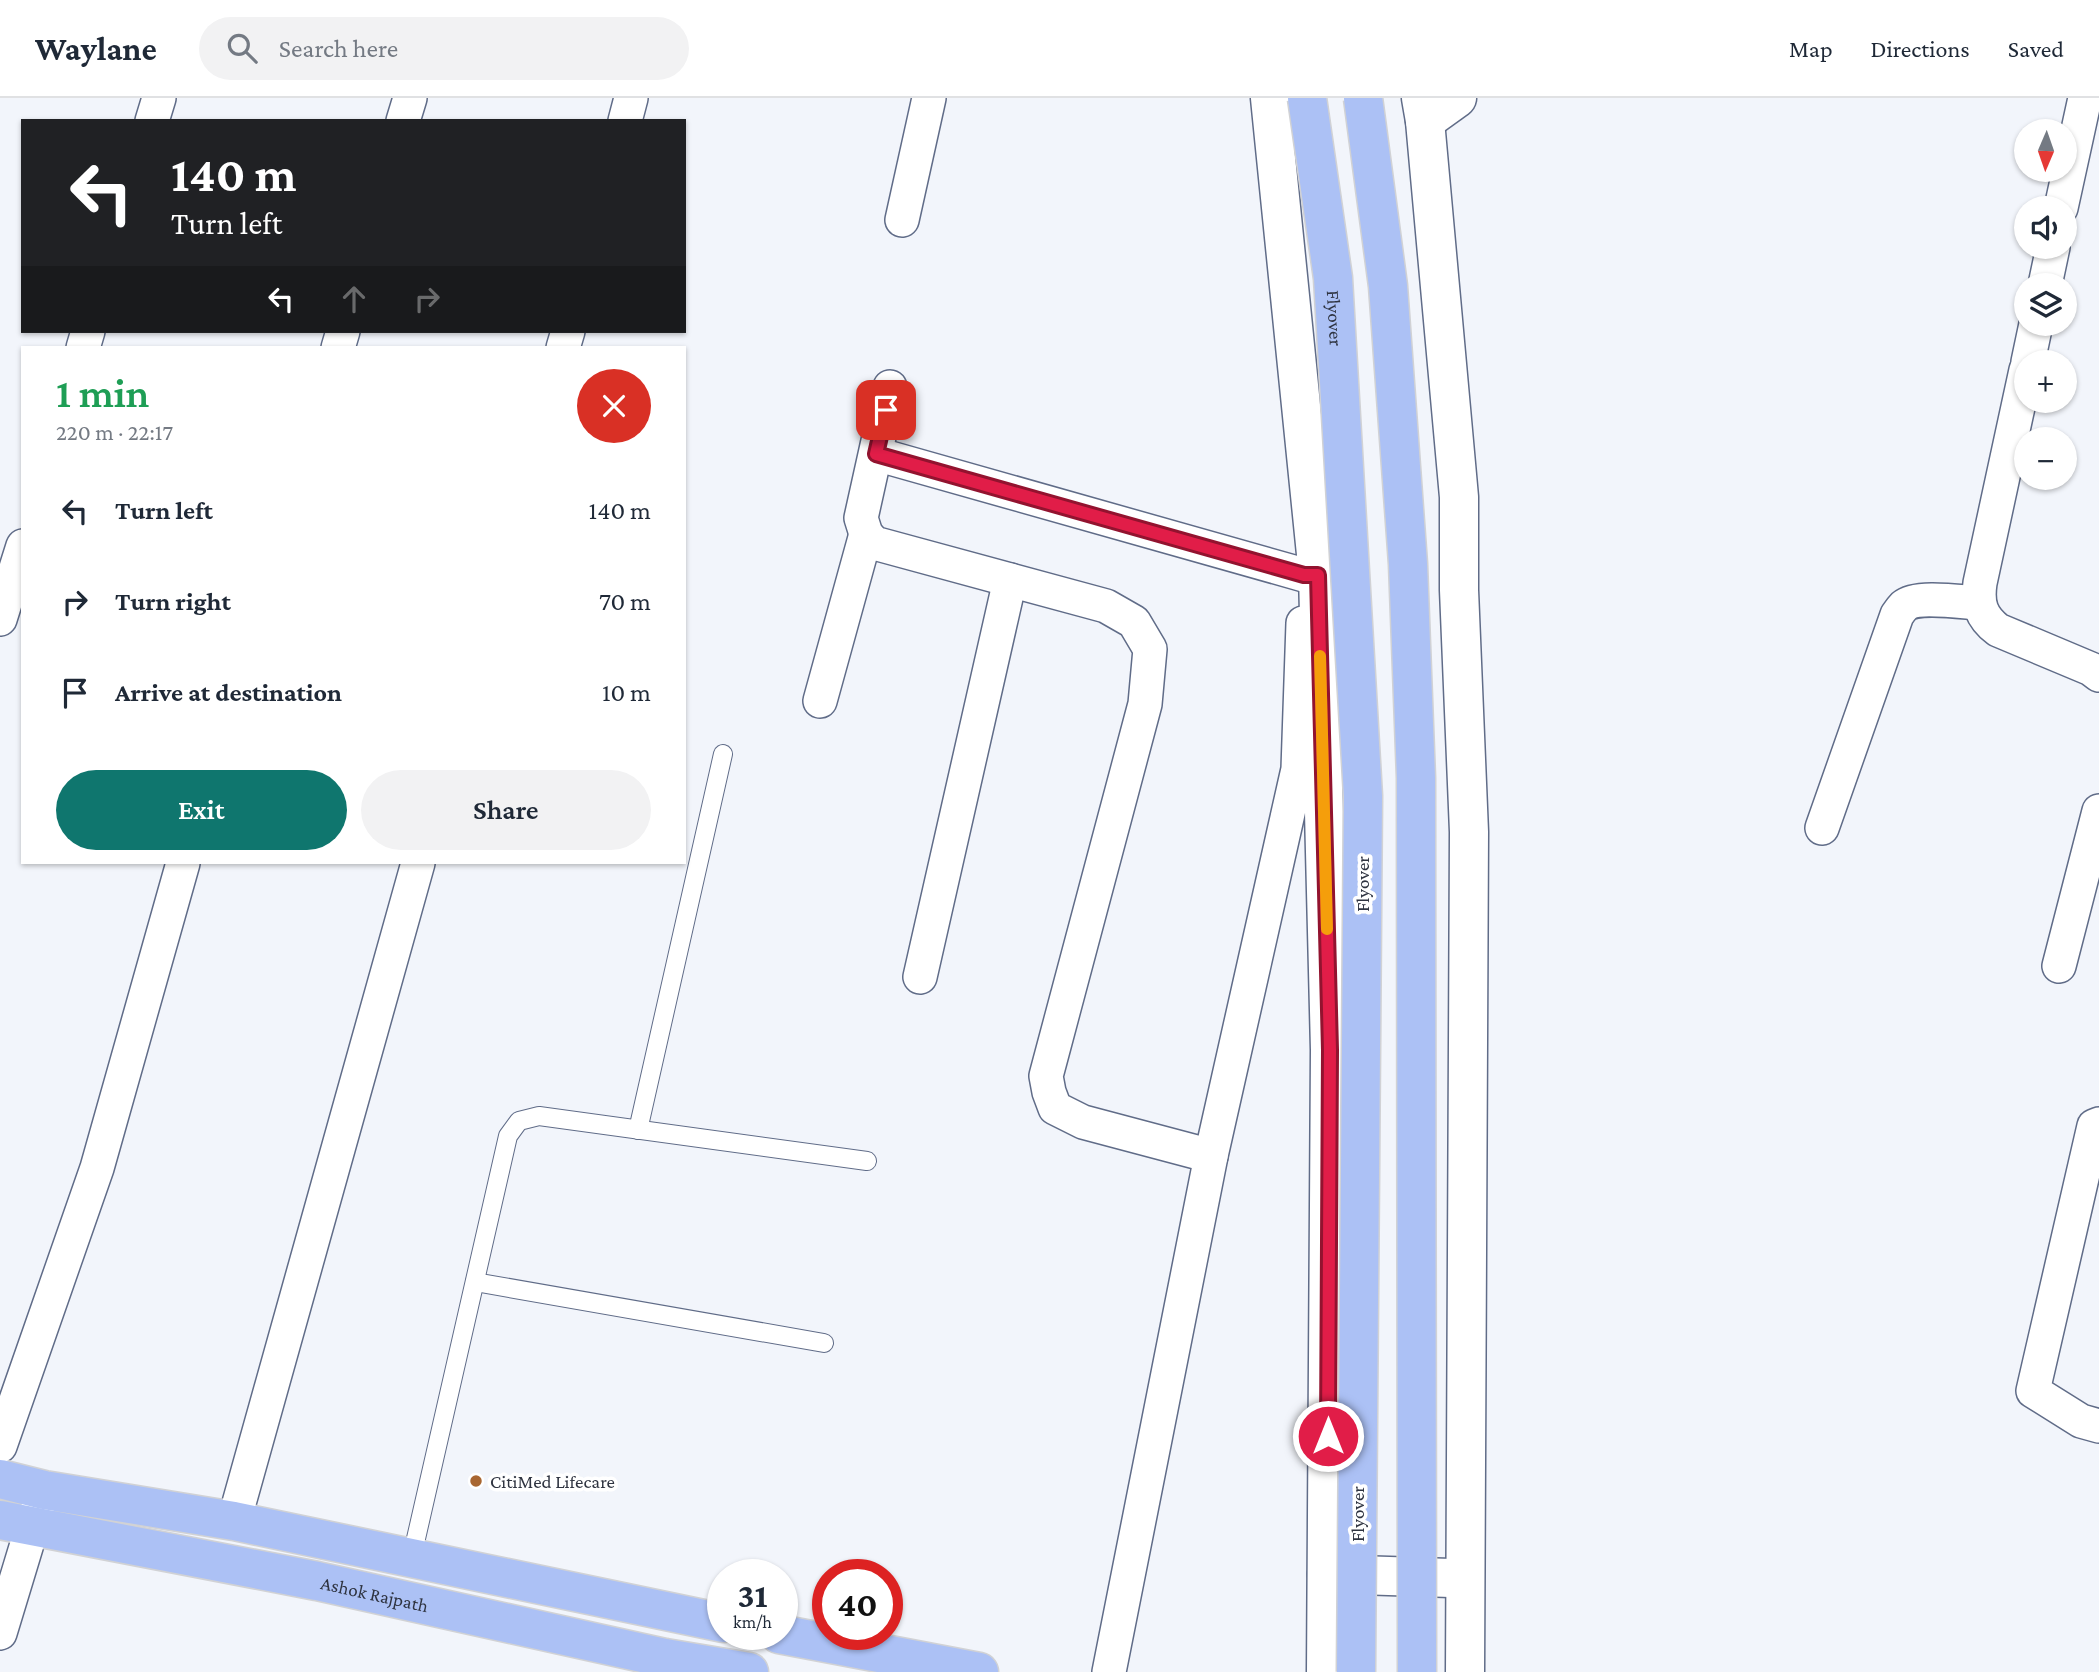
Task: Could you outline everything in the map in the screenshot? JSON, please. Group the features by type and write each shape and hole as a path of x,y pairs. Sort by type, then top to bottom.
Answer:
{"main road":[{"name":"Flyover","path":"1307,98 1333,278 1363,796 1356,1672"},
{"path":"1363,98 1388,286 1408,564 1416,778 1417,1672"},
{"path":"0,1479 44,1490 234,1521 412,1556 707,1620"},
{"name":"Ashok Rajpath","path":"16,1523 317,1581 666,1658 748,1672"},
{"path":"798,1638 979,1672"}],"street":[{"path":"153,119 159,98"},
{"path":"404,119 410,98"},
{"path":"626,119 631,98"},
{"path":"902,220 929,98"},
{"path":"1270,98 1311,575 1330,1050 1326,1672"},
{"path":"1457,98 1423,109 1459,497 1459,590 1469,832 1465,1672"},
{"path":"2065,196 2085,98"},
{"path":"890,387 861,518 866,534 874,543 1106,606 1134,622 1150,649 1145,704 1045,1076 1055,1108 1083,1122 1211,1156"},
{"path":"2017,413 1980,583 1979,603 1986,621 1998,630 2091,669 2099,675"},
{"path":"876,454 1311,575"},
{"path":"820,701 866,534"},
{"path":"0,619 21,552"},
{"path":"1109,1672 1211,1156 1298,769 1311,575"},
{"path":"920,978 1010,580"},
{"path":"1822,828 1897,615 1904,606 1923,600 1979,603"},
{"path":"2059,966 2099,811"},
{"path":"0,1446 97,1168 183,864"},
{"path":"234,1521 418,864"},
{"path":"2099,1124 2094,1126 2033,1391 2081,1421 2099,1426"},
{"path":"0,1633 16,1523 44,1490"},
{"path":"1327,1574 1465,1578"}],"lane":[{"path":"638,1129 723,754"},
{"path":"412,1556 508,1136 519,1121 539,1116 867,1161"},
{"path":"475,1282 824,1343"}],"slow traffic":[{"path":"1320,656 1327,929"}],"place":[{"name":"CitiMed Lifecare","path":"476,1481"}],"route":[{"path":"886,410 876,454 1304,575 1318,575 1330,1050 1328,1436"}]}
